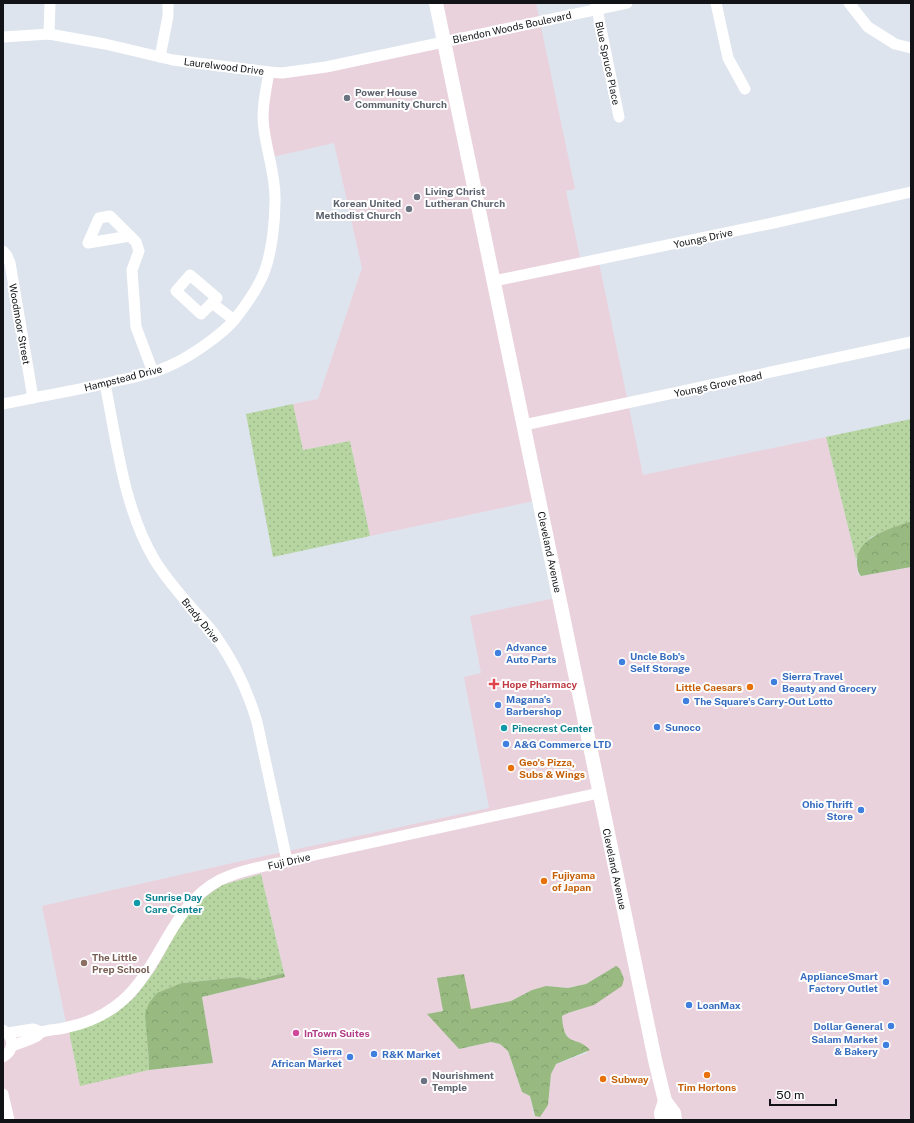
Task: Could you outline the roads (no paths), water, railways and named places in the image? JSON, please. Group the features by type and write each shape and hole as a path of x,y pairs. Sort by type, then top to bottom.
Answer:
{"main road":[{"name":"Cleveland Avenue","path":"436,3 599,792 665,1101 674,1113 675,1120"},
{"name":"Cleveland Avenue","path":"662,1120 661,1113 665,1101"}],"street":[{"path":"49,34 50,3"},
{"path":"160,57 168,16 168,3"},
{"name":"Blendon Woods Boulevard","path":"444,41 597,6 627,3"},
{"path":"716,3 728,58 745,89"},
{"path":"849,3 868,27 895,44 911,48"},
{"name":"Blue Spruce Place","path":"597,6 619,117"},
{"name":"Laurelwood Drive","path":"3,37 49,34 105,44 173,60 282,73 326,67 444,41"},
{"name":"Hampstead Drive","path":"3,404 105,384 153,372 192,353 234,320 265,270 272,238 275,200 274,179 263,119 269,72"},
{"name":"Youngs Drive","path":"494,281 773,223 911,192"},
{"path":"130,236 136,242 139,250 132,270 136,327 153,372"},
{"name":"Woodmoor Street","path":"3,251 10,263 33,398"},
{"path":"212,302 234,320"},
{"name":"Youngs Grove Road","path":"524,425 911,342"},
{"name":"Brady Drive","path":"105,384 123,476 134,515 144,540 166,577 215,634 240,675 251,700 287,861"},
{"name":"Fuji Drive","path":"6,1031 34,1029 41,1032 69,1028 92,1020 122,1001 141,981 185,909 195,899 220,880 236,874 287,861 599,792"},
{"path":"6,1031 11,1037 6,1055"},
{"name":"Fuji Drive","path":"6,1055 41,1032"},
{"path":"3,1094 9,1120"}],"place":[{"name":"Power House Community Church","path":"347,98"},
{"name":"Living Christ Lutheran Church","path":"417,197"},
{"name":"Korean United Methodist Church","path":"409,209"},
{"name":"Advance Auto Parts","path":"498,653"},
{"name":"Uncle Bob's Self Storage","path":"622,662"},
{"name":"Sierra Travel Beauty and Grocery","path":"774,682"},
{"name":"Hope Pharmacy","path":"494,684"},
{"name":"Little Caesars","path":"750,687"},
{"name":"The Square's Carry-Out Lotto","path":"686,701"},
{"name":"Magana's Barbershop","path":"498,705"},
{"name":"Sunoco","path":"657,727"},
{"name":"Pinecrest Center","path":"504,728"},
{"name":"A&G Commerce LTD","path":"506,744"},
{"name":"Geo's Pizza, Subs & Wings","path":"511,768"},
{"name":"Ohio Thrift Store","path":"861,810"},
{"name":"Fujiyama of Japan","path":"544,881"},
{"name":"Sunrise Day Care Center","path":"137,903"},
{"name":"The Little Prep School","path":"84,963"},
{"name":"ApplianceSmart Factory Outlet","path":"886,982"},
{"name":"LoanMax","path":"689,1005"},
{"name":"Dollar General","path":"891,1026"},
{"name":"InTown Suites","path":"296,1033"},
{"name":"Salam Market & Bakery","path":"886,1045"},
{"name":"R&K Market","path":"374,1054"},
{"name":"Sierra African Market","path":"350,1057"},
{"name":"Tim Hortons","path":"707,1075"},
{"name":"Subway","path":"603,1079"},
{"name":"Nourishment Temple","path":"424,1081"}]}
